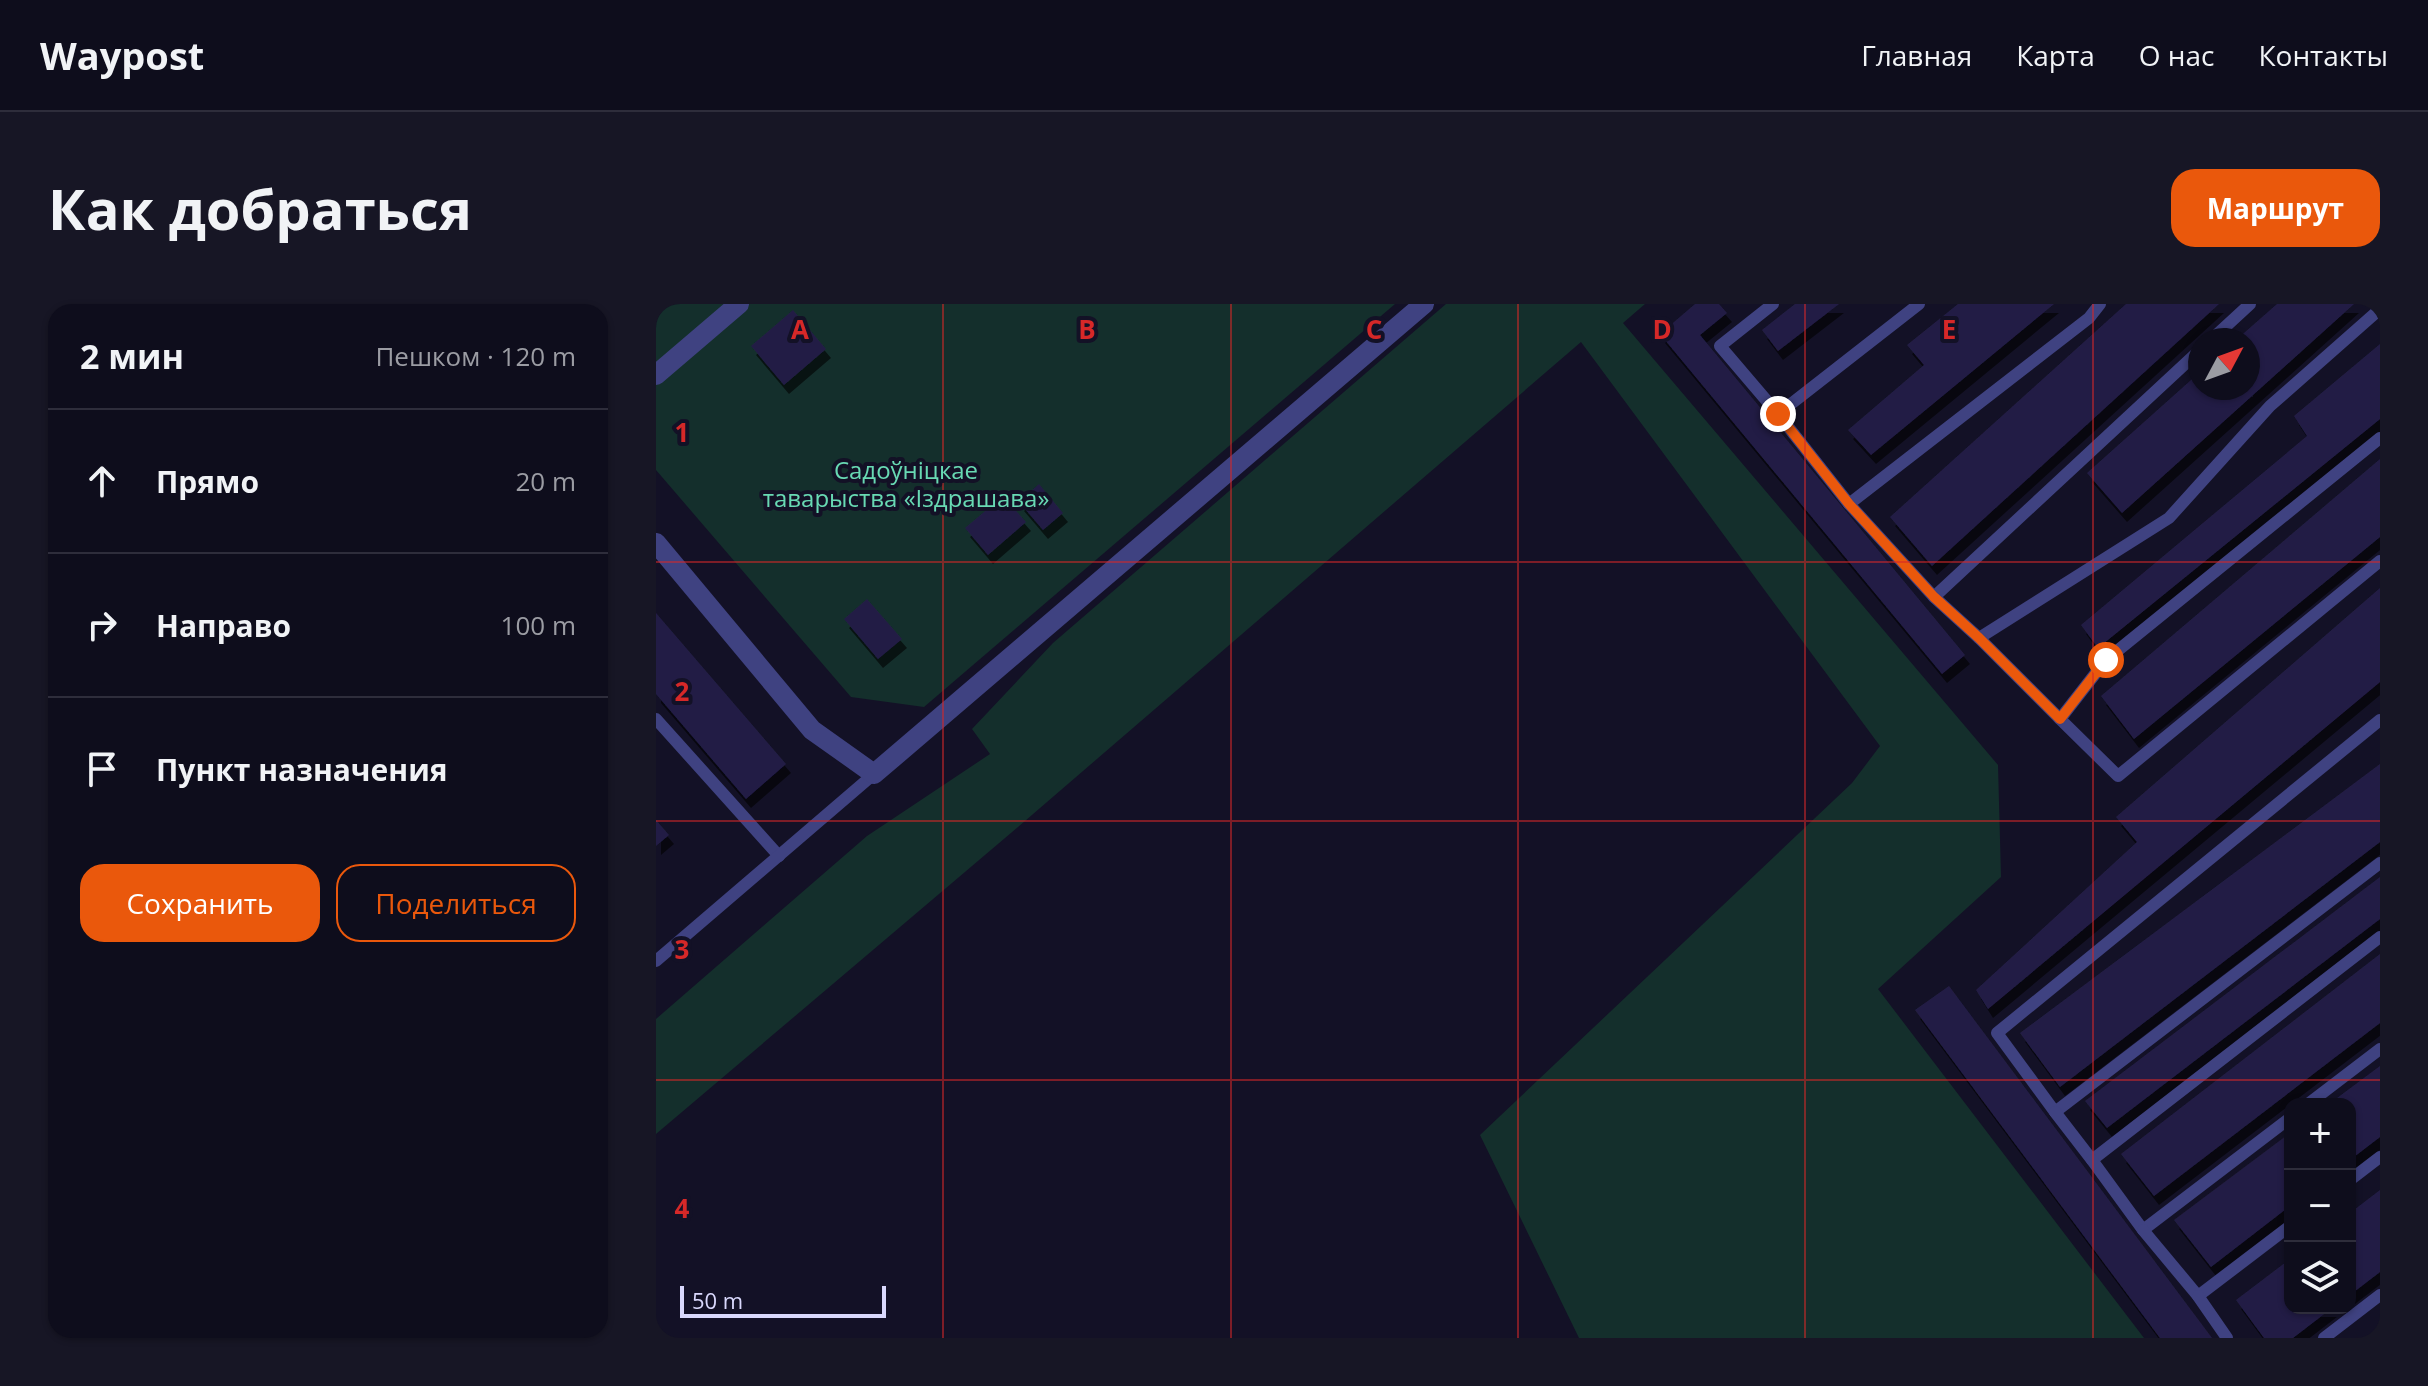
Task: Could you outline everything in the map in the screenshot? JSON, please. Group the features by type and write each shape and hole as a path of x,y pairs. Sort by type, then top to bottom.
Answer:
{"street":[{"path":"656,375 739,304"},
{"path":"656,543 812,730 874,774 1424,304"}],"lane":[{"path":"1773,304 1720,346 1849,504 1934,597 2118,776 2380,561"},
{"path":"1778,414 1919,304"},
{"path":"1849,504 2089,318 2100,304"},
{"path":"2224,328 2250,304"},
{"path":"1979,638 2169,518 2270,406 2380,309"},
{"path":"1934,597 2188,361"},
{"path":"2060,719 2106,660 2380,438"},
{"path":"656,719 779,856"},
{"path":"2227,1338 1997,1033 2380,720"},
{"path":"656,961 874,774"},
{"path":"2055,1112 2380,863"},
{"path":"2092,1160 2380,937"},
{"path":"2316,1098 2380,1049"},
{"path":"2143,1230 2284,1123"},
{"path":"2356,1175 2380,1157"},
{"path":"2198,1296 2284,1231"},
{"path":"2324,1338 2380,1295"}],"green space":[{"name":"Садоўніцкае таварыства «Іздрашава»","path":"656,304 1395,304 924,707 851,697 656,470"},
{"path":"1446,304 1645,304 1623,323 1998,765 2001,877 1878,989 2144,1338 1579,1338 1480,1135 1852,783 1880,746 1581,342 656,1134 656,1019 867,836 990,754 972,729 1053,643"}],"building":[{"path":"1695,304 1719,304 1727,313 1700,335 1965,655 1942,674 1660,334"},
{"path":"1795,304 1839,304 1778,351 1762,330"},
{"path":"1958,304 2054,304 1871,455 1848,430 1924,365 1907,345"},
{"path":"2126,304 2219,304 2193,328 2188,328 2188,332 1932,566 1890,517"},
{"path":"2277,304 2354,304 2260,389 2260,328 2250,328"},
{"path":"793,310 826,349 784,385 751,346"},
{"path":"2380,344 2380,419 2098,648 2081,625 2307,436 2294,416"},
{"path":"2188,383 2188,400 2247,400 2122,513 2087,473"},
{"path":"2380,459 2380,537 2134,739 2101,696"},
{"path":"1039,484 1063,513 1043,530 1019,502"},
{"path":"1003,496 1026,522 988,555 965,528"},
{"path":"2380,588 2380,682 1988,1009 1976,990 2137,842 2116,817"},
{"path":"867,599 902,639 878,659 844,619"},
{"path":"656,613 786,764 746,799 656,694"},
{"path":"2380,764 2380,842 2060,1087 2020,1033"},
{"path":"656,820 669,835 656,846"},
{"path":"2380,877 2380,919 2107,1128 2085,1101"},
{"path":"2380,954 2380,1023 2154,1196 2121,1154"},
{"path":"1949,986 2212,1338 2160,1338 1915,1010"},
{"path":"2380,1066 2380,1137 2356,1155 2356,1098 2337,1098"},
{"path":"2284,1138 2284,1211 2211,1267 2174,1220"},
{"path":"2380,1190 2380,1272 2356,1290 2356,1242 2356,1208"},
{"path":"2284,1264 2284,1314 2324,1314 2293,1338 2264,1338 2236,1300"}],"route":[{"path":"1778,414 1849,504 1934,597 2060,719 2106,660"}]}
